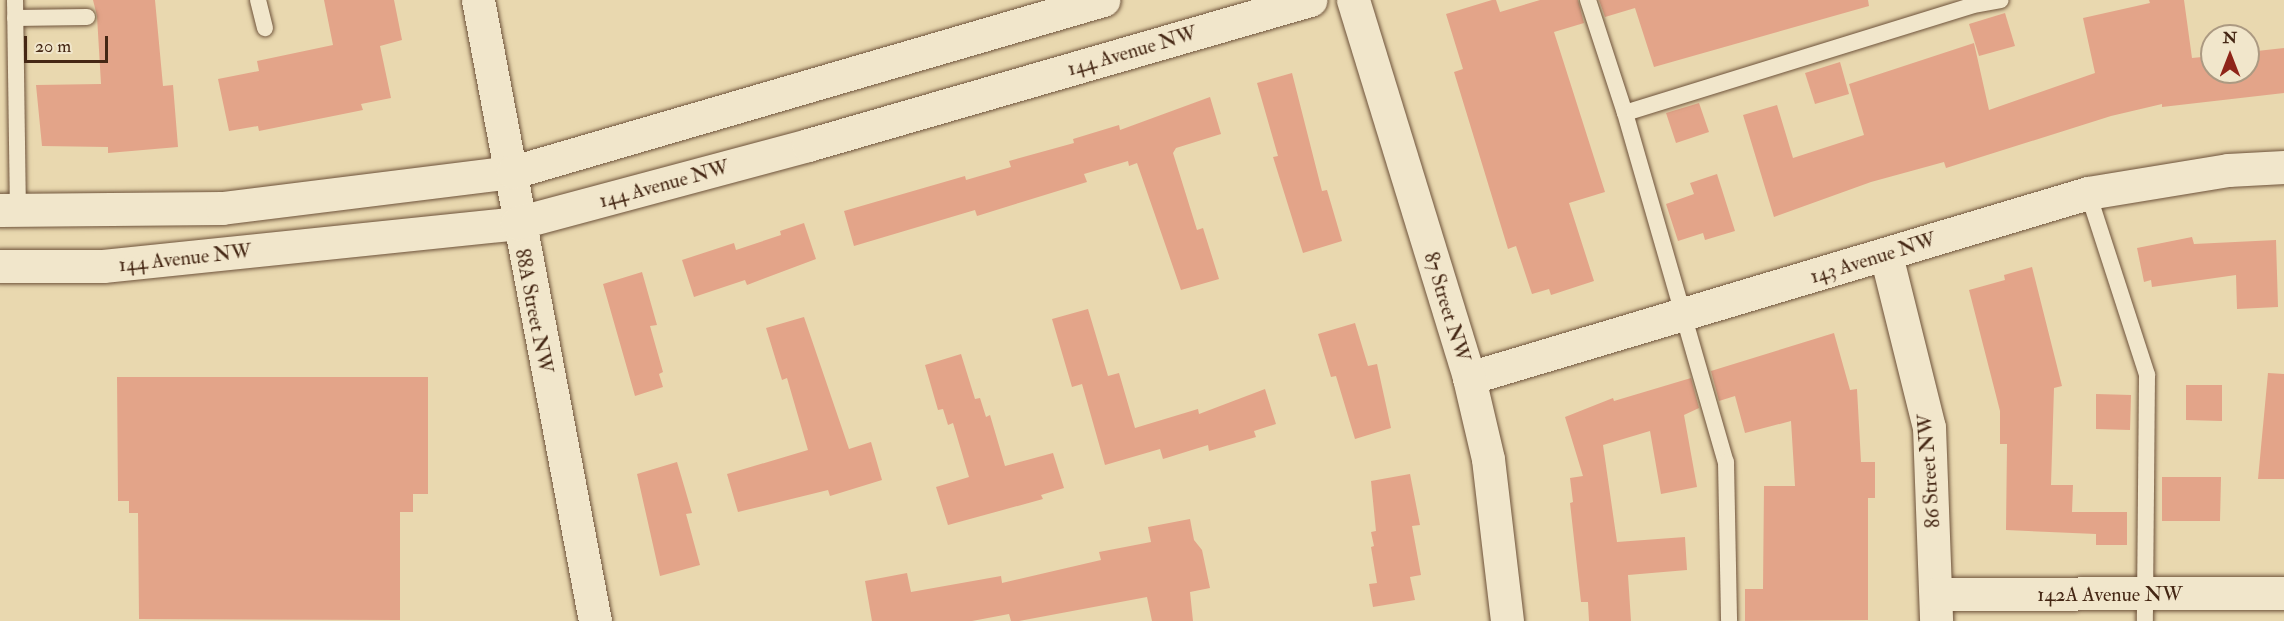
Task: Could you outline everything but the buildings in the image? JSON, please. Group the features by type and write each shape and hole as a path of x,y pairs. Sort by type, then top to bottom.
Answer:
{"street":[{"name":"88A Street NW","path":"478,0 513,172 517,223 595,621"},
{"path":"9,210 222,208 513,172 1103,0"},
{"name":"144 Avenue NW","path":"0,266 102,266 517,223 808,145 1310,0"},
{"name":"87 Street NW","path":"1353,0 1469,378 1488,459 1508,621"},
{"name":"143 Avenue NW","path":"1469,378 2088,193 2228,170 2284,167"},
{"name":"86 Street NW","path":"1886,255 1929,426 1936,607"},
{"name":"142A Avenue NW","path":"1936,607 2145,608 2284,593"}],"lane":[{"path":"9,210 15,0"},
{"path":"258,0 265,28"},
{"path":"1588,0 1625,113 1726,462 1730,621"},
{"path":"1625,113 1973,5 2001,0"},
{"path":"15,18 87,17"},
{"path":"2088,193 2147,375 2145,608"}]}
